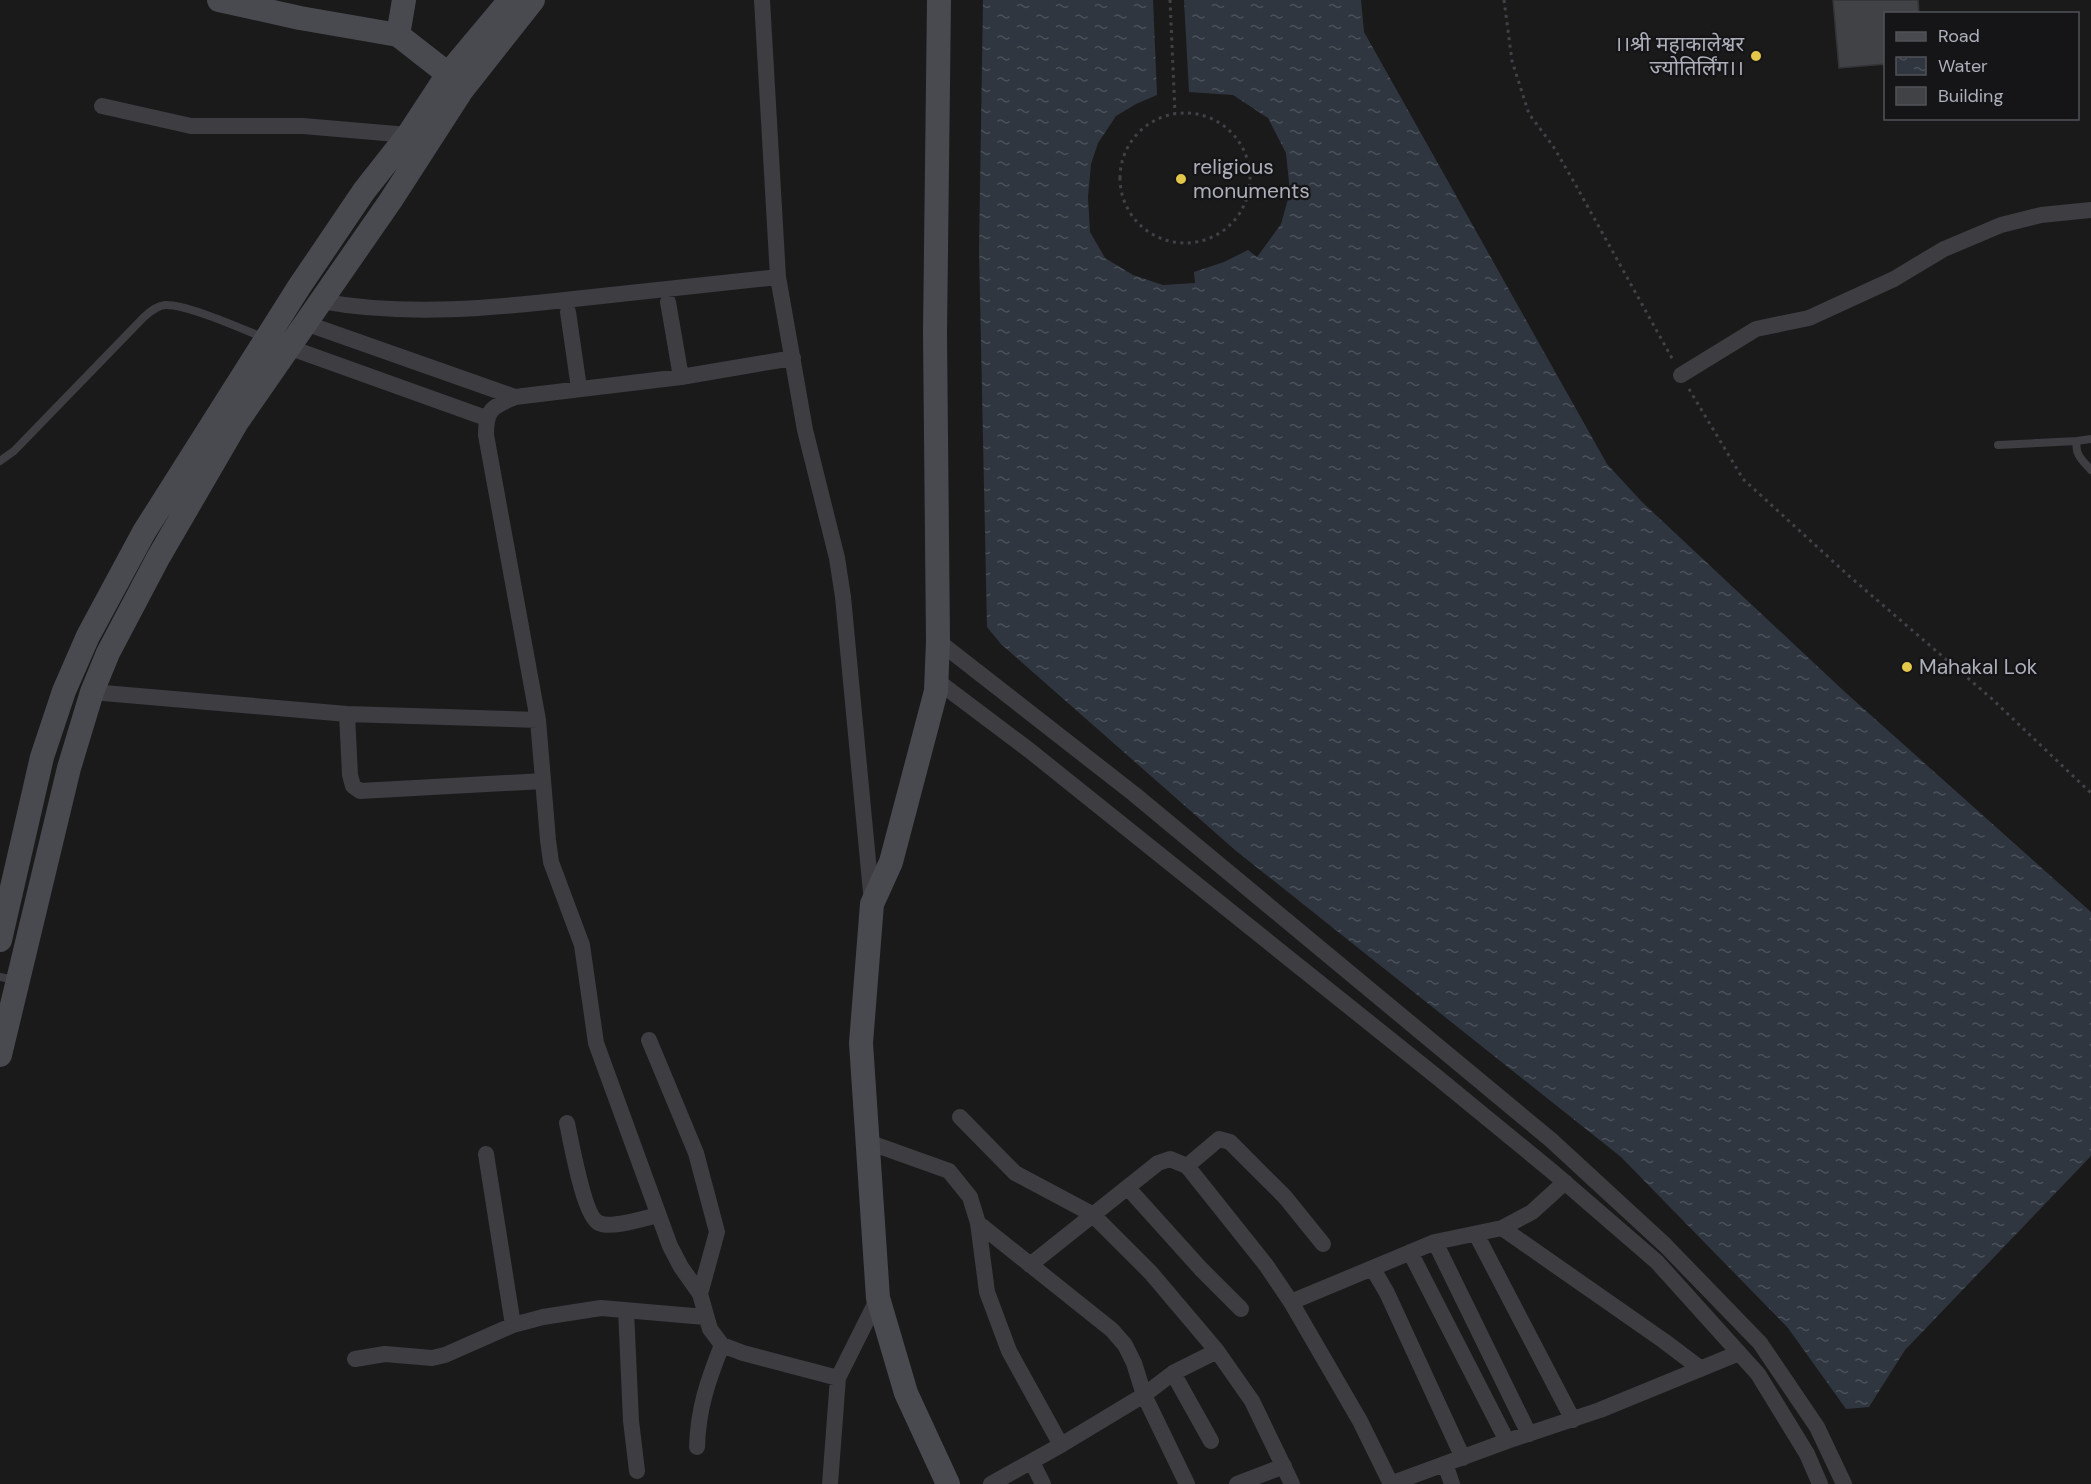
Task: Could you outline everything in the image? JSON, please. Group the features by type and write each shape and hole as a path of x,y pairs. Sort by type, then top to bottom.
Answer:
{"street":[{"path":"219,0 398,36 455,82"},
{"path":"398,36 404,0"},
{"path":"0,940 42,757 64,691 88,636 144,532 297,335 391,200 455,82 510,0"},
{"path":"0,1055 9,979 92,692 108,654 271,329 364,191 408,135 533,0"},
{"path":"762,0 778,277 806,430 837,558 843,597 872,904 861,1044 878,1298 906,1393 948,1484"},
{"path":"872,904 891,862 936,691 938,641 935,334 939,0"},
{"path":"102,106 191,126 303,126 408,135"},
{"path":"1681,375 1756,329 1809,318 1894,279 1944,249 2001,225 2041,215 2091,210"},
{"path":"320,302 355,308 504,307 778,277"},
{"path":"668,302 681,377"},
{"path":"568,312 579,388"},
{"path":"271,329 515,397"},
{"path":"297,335 486,418"},
{"path":"793,358 681,377 515,397 495,406 486,418 488,446 538,720 551,862 582,945 596,1044 658,1215 681,1267 700,1294 710,1329 722,1345 743,1353 838,1378"},
{"path":"128,562 149,574"},
{"path":"938,641 1134,794 1551,1140 1665,1245 1760,1343 1817,1427 1844,1484"},
{"path":"936,680 1029,750 1401,1048 1565,1182 1657,1262 1758,1374 1806,1454 1820,1484"},
{"path":"92,692 347,714 538,720"},
{"path":"347,714 350,775 353,786 360,791 543,781"},
{"path":"32,805 60,808"},
{"path":"1401,1048 1418,1030"},
{"path":"649,1040 696,1153 717,1232 700,1294"},
{"path":"960,1117 1015,1173 1092,1214 1151,1273 1217,1352 1252,1401 1292,1484"},
{"path":"567,1123 586,1205 595,1220 600,1224 614,1224 658,1215"},
{"path":"1187,1166 1219,1139 1230,1142 1285,1197 1323,1244"},
{"path":"868,1142 949,1171 970,1197 978,1223 987,1292 1009,1351 1061,1445"},
{"path":"486,1154 513,1325"},
{"path":"1030,1265 1158,1163 1170,1159 1187,1166 1266,1265 1292,1302 1360,1421 1391,1484 1507,1441 1573,1420 1739,1353"},
{"path":"1292,1302 1435,1242 1502,1228 1532,1212 1565,1182"},
{"path":"1128,1188 1201,1269 1241,1309"},
{"path":"978,1223 1112,1330 1125,1345 1144,1395 1187,1484"},
{"path":"1502,1228 1701,1369"},
{"path":"1476,1234 1573,1420"},
{"path":"1435,1242 1529,1434"},
{"path":"1410,1252 1507,1441"},
{"path":"1373,1269 1387,1293 1462,1458"},
{"path":"830,1484 838,1378 878,1298"},
{"path":"355,1359 385,1354 432,1358 445,1355 513,1325 543,1317 601,1308 705,1317"},
{"path":"626,1310 631,1420 637,1471"},
{"path":"697,1447 698,1423 705,1388 722,1345"},
{"path":"991,1484 1144,1395 1173,1373 1217,1352"},
{"path":"1173,1373 1211,1441"},
{"path":"1032,1462 1043,1484"},
{"path":"1445,1464 1452,1484"},
{"path":"1237,1484 1284,1466"}],"lane":[{"path":"0,461 14,451 60,401 155,308 164,305 271,329"},
{"path":"1998,445 2091,439"},
{"path":"2077,441 2078,455 2091,470"}],"path":[{"path":"1170,0 1175,113"},
{"path":"1504,0 1512,61 1529,114 1553,146 1681,375 1743,479 1850,576 1991,698 2091,794"},
{"path":"1188,112 1210,117 1230,130 1244,148 1251,170 1247,202 1235,221 1218,236 1196,244 1183,245 1160,240 1141,228 1126,210 1119,188 1123,154 1135,135 1154,120 1175,113 1188,112"}],"water":[{"path":"983,0 1153,0 1157,95 1116,116 1098,143 1091,164 1088,197 1090,232 1105,258 1133,275 1163,285 1195,283 1194,272 1224,262 1248,250 1257,257 1281,224 1290,192 1286,153 1268,118 1233,95 1189,92 1184,0 1361,0 1364,32 1607,464 1642,502 1846,693 2091,912 2091,1156 1905,1350 1869,1407 1846,1409 1788,1328 1621,1157 1235,850 1001,644 987,627 979,250"}],"building":[{"path":"1833,0 1918,0 1919,12 1884,12 1884,64 1839,68"}],"place":[{"name":"।।श्री महाकालेश्वर ज्योतिर्लिंग।।","path":"1756,56"},
{"name":"religious monuments","path":"1181,179"},
{"name":"Mahakal Lok","path":"1907,667"}]}
